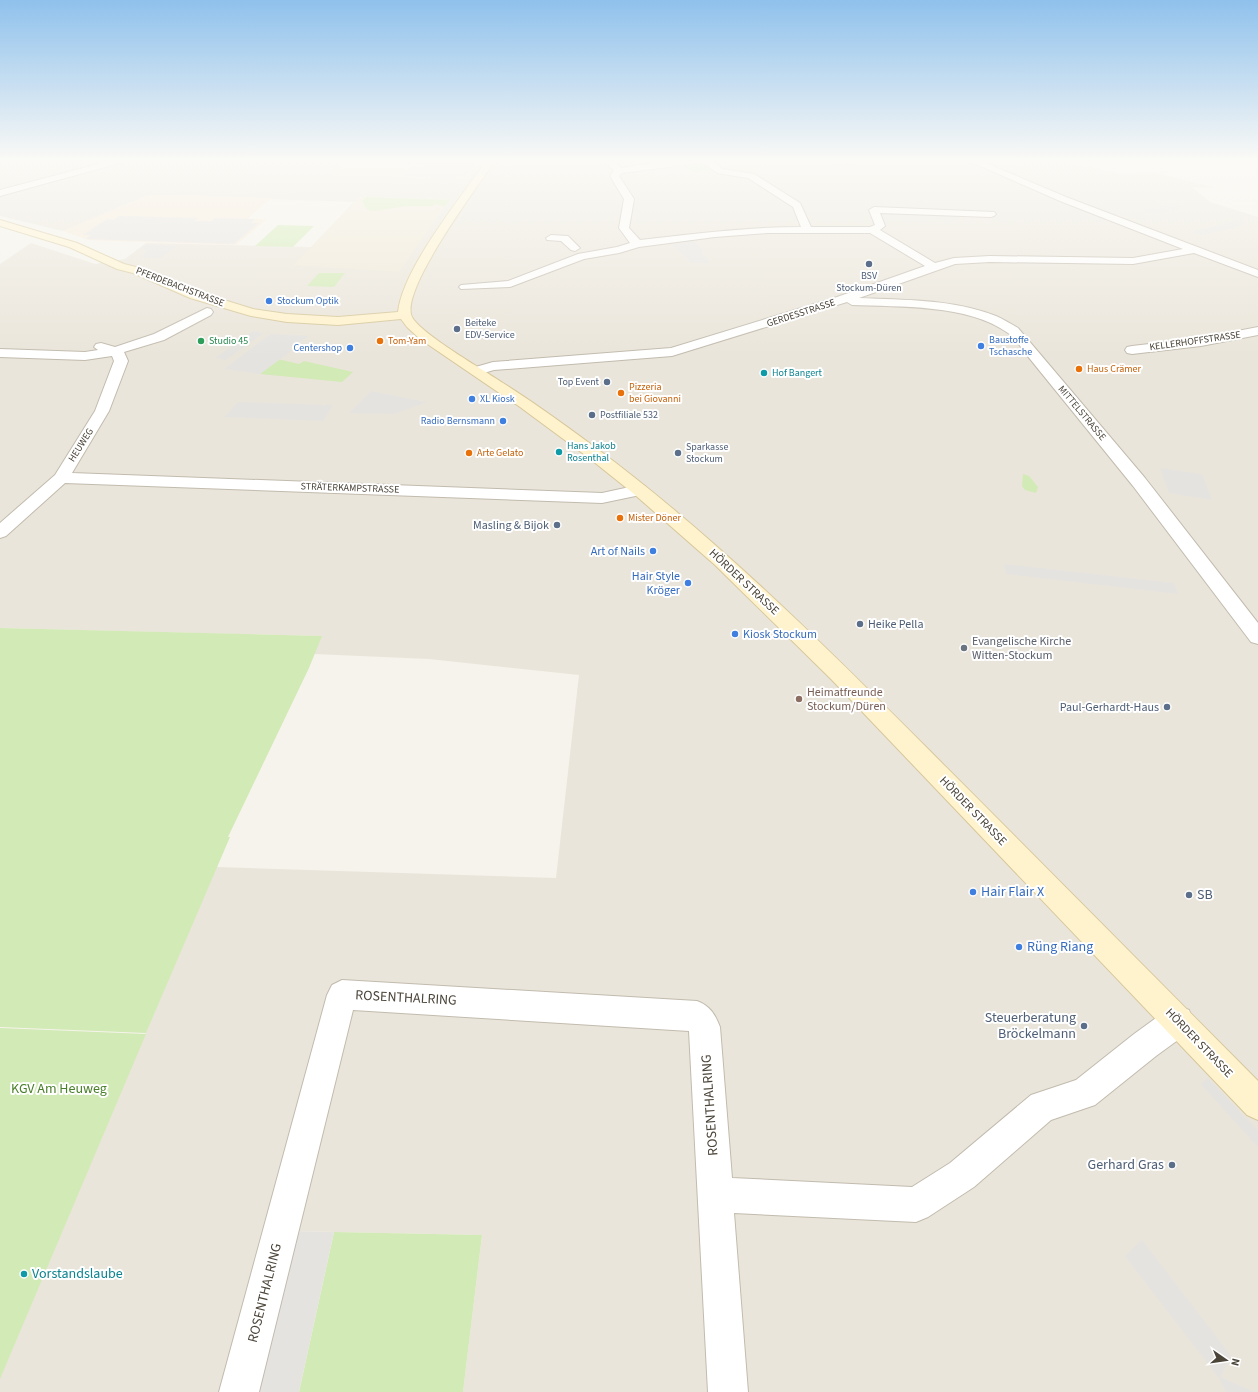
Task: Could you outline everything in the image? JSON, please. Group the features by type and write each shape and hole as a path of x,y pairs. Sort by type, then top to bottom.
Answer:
{"main road":[{"name":"PFERDEBACHSTRASSE","path":"10,226 78,247 121,266 136,270 211,307 260,324 298,328 354,328 406,318"},
{"path":"406,318 403,306 408,290 447,226"},
{"name":"PFERDEBACHSTRASSE","path":"121,266 125,273 156,291"},
{"path":"193,307 211,307"},
{"name":"HÖRDER STRASSE","path":"406,318 443,349 567,433 640,490 748,585 856,690 1258,1104"}],"street":[{"path":"624,226 624,228 636,244"},
{"path":"465,287 510,284 579,252 619,250 636,244 715,234 807,229 872,230 880,226"},
{"path":"1132,226 1258,274"},
{"path":"872,230 934,267"},
{"path":"551,238 564,238 579,252"},
{"name":"GERDESSTRASSE","path":"477,371 498,366 672,352 841,300 954,261 972,259 1132,261 1194,250"},
{"name":"MITTELSTRASSE","path":"841,300 922,304 946,308 986,317 1001,323 1013,331 1032,351 1139,482 1258,637"},
{"path":"51,354 63,351 101,347 141,335 193,307"},
{"path":"0,353 85,356 117,351 164,334 211,307"},
{"name":"KELLERHOFFSTRASSE","path":"1132,350 1201,342 1258,331"},
{"path":"101,347 117,351"},
{"name":"HEUWEG","path":"0,532 61,478 102,411 121,361 117,351"},
{"name":"STRÄTERKAMPSTRASSE","path":"61,478 602,498 640,490"},
{"name":"ROSENTHALRING","path":"239,1392 342,995 697,1016 705,1027 728,1392"},
{"path":"716,1196 916,1205 962,1175 1042,1106 1084,1094 1145,1045 1178,1021"}],"shaded area":[{"path":"42,226 75,226 63,231"},
{"path":"75,226 259,226 236,245 89,240 63,231"},
{"path":"97,226 255,226 234,244 86,239 91,235 83,235"},
{"path":"331,226 1258,226 1258,1392 463,1392 482,1235 288,1231 249,1392 0,1392 0,1378 216,867 556,878 579,675 429,659 314,654 321,636 0,628 0,264 31,243 95,264 125,259 146,243 311,247"},
{"path":"331,226 431,226 399,272 294,265"},
{"path":"1216,226 1241,226 1202,235 1192,232"},
{"path":"694,241 704,251 700,252 710,263 691,263 672,244"},
{"path":"147,245 176,246 161,258 140,257 149,250 141,249"},
{"path":"253,331 264,333 226,360 215,358"},
{"path":"270,334 309,336 289,349 293,350 260,374 224,369"},
{"path":"371,391 427,402 395,414 349,413"},
{"path":"238,402 333,405 323,421 224,417"},
{"path":"1160,468 1202,474 1212,500 1169,493"},
{"path":"1004,564 1174,583 1178,594 1006,574"},
{"path":"1208,1078 1258,1131 1258,1147 1201,1084"},
{"path":"288,1231 334,1232 299,1392 249,1392"},
{"path":"1142,1240 1231,1356 1220,1377 1255,1392 1226,1392 1219,1378 1125,1256"}],"green space":[{"path":"277,226 314,226 293,247 255,246"},
{"path":"319,273 345,273 334,287 307,286"},
{"path":"278,359 299,364 304,361 353,372 342,382 260,374"},
{"path":"1023,474 1029,476 1038,487 1036,493 1025,490 1022,486"},
{"path":"0,628 322,636 309,668 228,837 230,837 146,1033 0,1027"},
{"name":"KGV Am Heuweg","path":"0,1028 146,1034 0,1379"},
{"path":"334,1232 482,1235 463,1392 299,1392"}],"place":[{"name":"BSV Stockum-Düren","path":"869,264"},
{"name":"Stockum Optik","path":"269,301"},
{"name":"Beiteke EDV-Service","path":"457,329"},
{"name":"Studio 45","path":"201,341"},
{"name":"Tom-Yam","path":"380,341"},
{"name":"Baustoffe Tschasche","path":"981,346"},
{"name":"Centershop","path":"350,348"},
{"name":"Haus Crämer","path":"1079,369"},
{"name":"Hof Bangert","path":"764,373"},
{"name":"Top Event","path":"607,382"},
{"name":"Pizzeria bei Giovanni","path":"621,393"},
{"name":"XL Kiosk","path":"472,399"},
{"name":"Postfiliale 532","path":"592,415"},
{"name":"Radio Bernsmann","path":"503,421"},
{"name":"Hans Jakob Rosenthal","path":"559,452"},
{"name":"Arte Gelato","path":"469,453"},
{"name":"Sparkasse Stockum","path":"678,453"},
{"name":"Mister Döner","path":"620,518"},
{"name":"Masling & Bijok","path":"557,525"},
{"name":"Art of Nails","path":"653,551"},
{"name":"Hair Style Kröger","path":"688,583"},
{"name":"Heike Pella","path":"860,624"},
{"name":"Kiosk Stockum","path":"735,634"},
{"name":"Evangelische Kirche Witten-Stockum","path":"964,648"},
{"name":"Heimatfreunde Stockum/Düren","path":"799,699"},
{"name":"Paul-Gerhardt-Haus","path":"1167,707"},
{"name":"Hair Flair X","path":"973,892"},
{"name":"SB","path":"1189,895"},
{"name":"Rüng Riang","path":"1019,947"},
{"name":"Steuerberatung Bröckelmann","path":"1084,1026"},
{"name":"Gerhard Gras","path":"1172,1165"},
{"name":"Vorstandslaube","path":"24,1274"}]}
